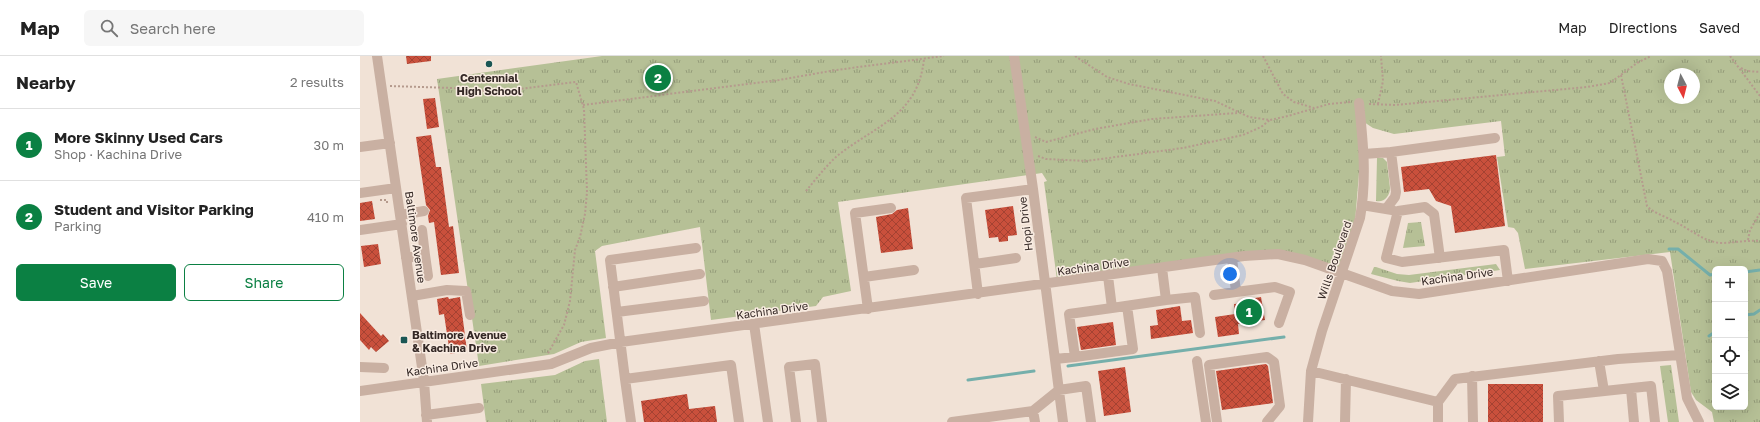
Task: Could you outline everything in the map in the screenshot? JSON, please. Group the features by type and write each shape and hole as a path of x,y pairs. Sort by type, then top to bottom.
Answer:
{"street":[{"name":"Baltimore Avenue","path":"377,56 424,382 427,419"},
{"name":"Hopi Drive","path":"1014,56 1063,422"},
{"name":"Wills Boulevard","path":"1308,422 1311,371 1322,331 1360,218 1362,206 1364,154 1359,103"},
{"path":"1364,154 1391,152 1495,138"},
{"path":"360,147 390,143"},
{"path":"1386,209 1395,197 1396,192 1391,152"},
{"path":"360,193 396,188"},
{"path":"978,294 966,198 1033,189"},
{"path":"1362,206 1398,211 1425,207 1434,214 1440,258"},
{"path":"868,309 855,213 891,208"},
{"path":"360,230 401,220 424,211"},
{"path":"1398,211 1386,258 1402,262 1504,250 1508,281"},
{"path":"422,230 428,276"},
{"path":"631,422 610,260 696,248"},
{"name":"Kachina Drive","path":"360,391 542,365 567,358 591,348 621,342 1045,285 1232,258 1278,254 1305,260 1392,291 1419,294 1648,259 1662,261 1667,271 1687,398 1699,422"},
{"path":"406,258 425,255"},
{"path":"974,264 1016,258"},
{"path":"1232,258 1236,292"},
{"path":"1162,268 1166,300"},
{"path":"864,277 914,270"},
{"path":"613,287 700,274"},
{"path":"1108,276 1112,308"},
{"path":"1214,295 1275,287 1290,292 1279,323"},
{"path":"412,296 447,290 466,291 470,315"},
{"path":"1075,357 1069,314 1195,296 1200,333"},
{"path":"617,312 704,301"},
{"path":"1055,359 1133,349 1127,306"},
{"path":"754,324 768,422"},
{"path":"1438,422 1438,402 1456,378 1599,361 1680,355"},
{"path":"1217,422 1209,365 1267,357 1274,362 1280,406 1268,422"},
{"path":"1197,361 1206,422"},
{"path":"1599,361 1604,392"},
{"path":"796,422 789,367 815,364 822,422"},
{"path":"625,379 731,365 739,422"},
{"path":"360,367 384,368"},
{"path":"1311,371 1438,402"},
{"path":"1472,376 1473,422"},
{"path":"1345,422 1346,379"},
{"path":"952,422 997,419 1034,411 1059,390 1086,386 1091,422"},
{"path":"1559,422 1558,396 1651,386 1655,422"},
{"path":"1631,389 1634,422"},
{"path":"427,419 479,408"},
{"path":"1034,411 1035,422"}],"path":[{"path":"583,105 779,80 836,70 944,56"},
{"path":"1263,56 1283,94 1294,102 1315,108"},
{"path":"1378,104 1383,81 1381,56"},
{"path":"1730,56 1760,96"},
{"path":"806,191 837,157 891,118 909,102 918,88 924,59"},
{"path":"1740,68 1747,71 1760,72"},
{"path":"1621,75 1647,206 1676,222 1688,231 1707,240 1727,243 1760,240"},
{"path":"382,86 452,88 496,92 576,82 583,105 587,192 585,214 580,238 575,250 570,301 564,325 542,365"},
{"path":"1024,133 1046,142 1096,129 1152,119 1238,113"},
{"path":"1028,153 1046,159 1065,161 1086,161 1134,155 1230,139 1261,127 1270,120"},
{"path":"378,199 387,200 388,207"},
{"path":"1748,240 1750,230 1760,213"}],"green space":[{"path":"602,56 1760,56 1760,422 1714,422 1712,412 1696,400 1691,392 1670,252 1525,269 1518,233 1514,228 1508,227 1497,157 1505,156 1501,121 1394,134 1373,128 1364,122 1357,125 1360,161 1354,234 1340,268 1286,256 1057,280 1044,182 1047,181 1042,173 838,202 851,291 823,297 816,306 711,320 700,227 602,246 595,251 606,338 581,342 554,354 479,366 437,79"},
{"path":"1377,158 1383,158 1387,162 1390,188 1389,194 1382,201 1376,201"},
{"path":"1421,222 1425,246 1403,248 1408,223"},
{"path":"1496,264 1500,270 1410,283 1371,274 1374,267 1397,274 1409,275"},
{"path":"599,359 607,422 486,422 481,384 555,375 585,361"},
{"path":"1671,365 1679,422 1668,422 1660,366"}],"building":[{"path":"406,56 431,56 431,61 407,64"},
{"path":"435,98 439,127 427,129 423,99"},
{"path":"431,135 436,167 441,167 449,227 453,226 459,273 441,275 434,222 429,223 428,216 430,210 426,205 416,137"},
{"path":"1496,155 1505,226 1455,233 1451,206 1436,201 1429,189 1404,192 1401,167"},
{"path":"372,201 375,219 360,221 360,203"},
{"path":"1013,206 1017,235 1008,236 1008,241 999,242 998,237 989,238 985,210"},
{"path":"908,208 913,249 881,253 876,217 892,214 897,210"},
{"path":"378,244 381,264 364,267 361,246"},
{"path":"448,297 449,299 460,297 467,351 450,354 444,314 439,315 437,299"},
{"path":"1261,297 1265,320 1238,324 1239,334 1218,337 1215,317 1235,314 1234,304 1245,303 1244,300"},
{"path":"1180,306 1182,321 1191,320 1193,333 1151,339 1150,326 1158,325 1156,310"},
{"path":"360,313 381,336 383,334 389,341 376,352 371,347 369,350 360,340"},
{"path":"1113,322 1116,345 1081,350 1077,327"},
{"path":"1266,364 1268,366 1273,403 1222,410 1216,371"},
{"path":"1125,367 1131,412 1104,416 1098,371"},
{"path":"1488,384 1543,384 1543,422 1488,422"},
{"path":"687,394 689,409 715,406 717,422 644,422 641,401"}],"waterway":[{"path":"1669,249 1678,249 1710,275 1712,275"},
{"path":"1748,272 1760,270"},
{"path":"1748,315 1754,314 1760,310"},
{"path":"1068,366 1284,337"},
{"path":"968,380 1034,371"}],"place":[{"name":"Centennial High School","path":"489,64"},
{"name":"Student and Visitor Parking","path":"658,78"},
{"name":"More Skinny Used Cars","path":"1249,312"},
{"name":"Baltimore Avenue & Kachina Drive","path":"404,340"}]}
